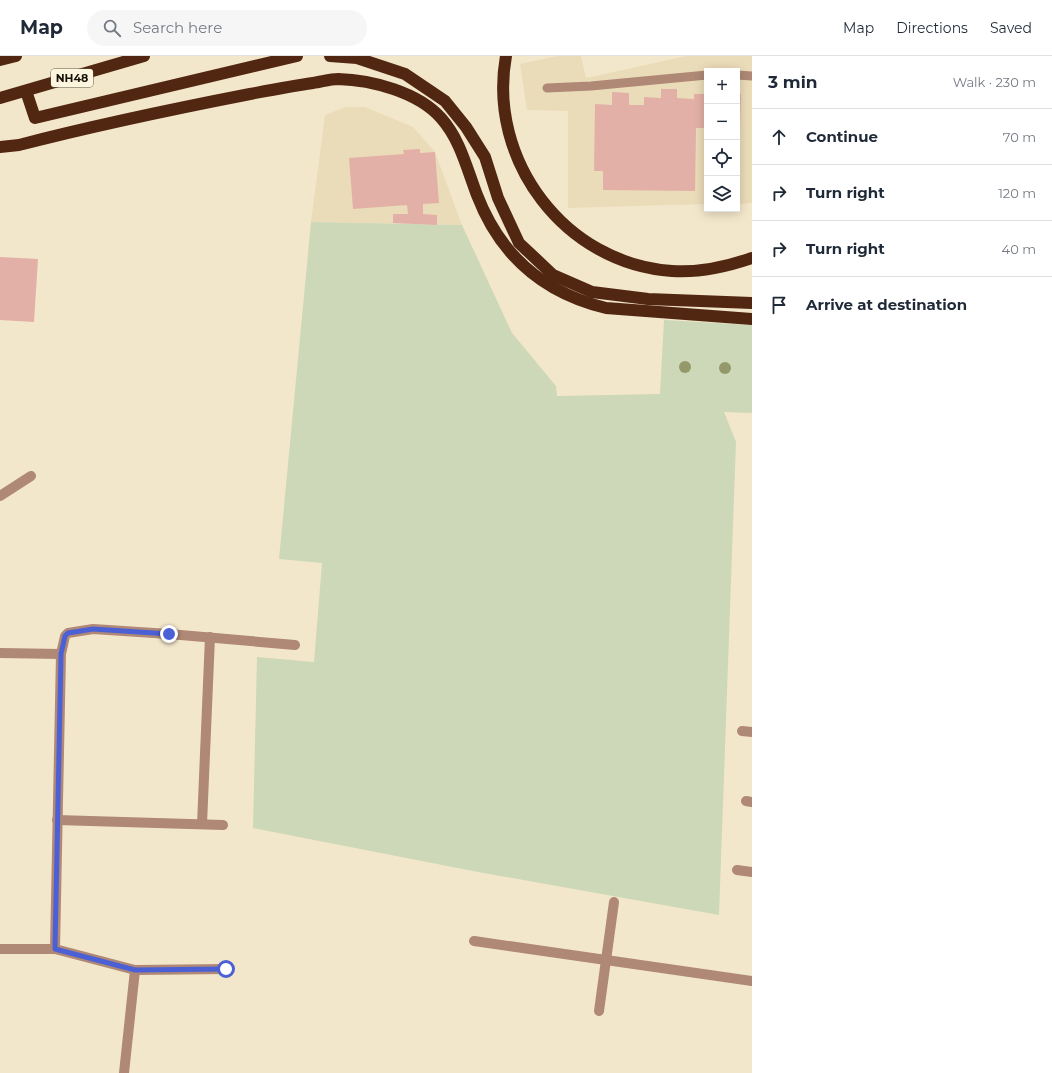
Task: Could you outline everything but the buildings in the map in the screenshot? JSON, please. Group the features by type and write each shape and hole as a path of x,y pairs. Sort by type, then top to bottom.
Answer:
{"highway":[{"path":"0,60 16,56"},
{"name":"NH48","path":"0,98 144,56"},
{"path":"26,91 35,118 298,56"},
{"path":"330,56 357,58 405,74 445,101 466,127 485,157 498,198 519,243 553,275 592,292 648,299 752,303"},
{"path":"506,56 504,108 506,127 517,158 528,182 543,202 556,218 575,234 611,256 634,264 671,271 711,270 752,258"},
{"path":"0,147 19,145 202,103 336,79 374,84 412,96 441,118 460,150 477,196 501,242 519,262 538,278 560,292 585,303 606,308 752,318"}],"street":[{"path":"0,496 31,476"},
{"path":"55,949 61,654 65,636 68,633 93,629 210,637 294,645"},
{"path":"202,824 210,637"},
{"path":"0,653 61,654"},
{"path":"57,820 223,825"},
{"path":"738,870 752,872"},
{"path":"599,1011 614,902"},
{"path":"474,941 752,982"},
{"path":"0,949 55,949 135,970 226,969"},
{"path":"124,1073 135,970"}],"lane":[{"path":"546,88 591,86 704,75"},
{"path":"740,75 752,76"}],"shaded area":[{"path":"557,56 581,56 586,78 686,56 752,56 752,203 740,204 740,68 704,68 704,204 568,208 568,111 527,110 520,64"},
{"path":"346,107 365,107 413,127 435,152 462,225 311,222 325,115"}],"green space":[{"path":"311,222 462,225 512,333 556,386 557,396 660,394 664,320 752,325 752,413 724,412 736,442 719,915 478,872 253,828 257,657 314,662 322,563 279,559"}],"route":[{"path":"169,634 93,629 68,633 65,636 61,654 55,949 135,970 226,969"}]}
